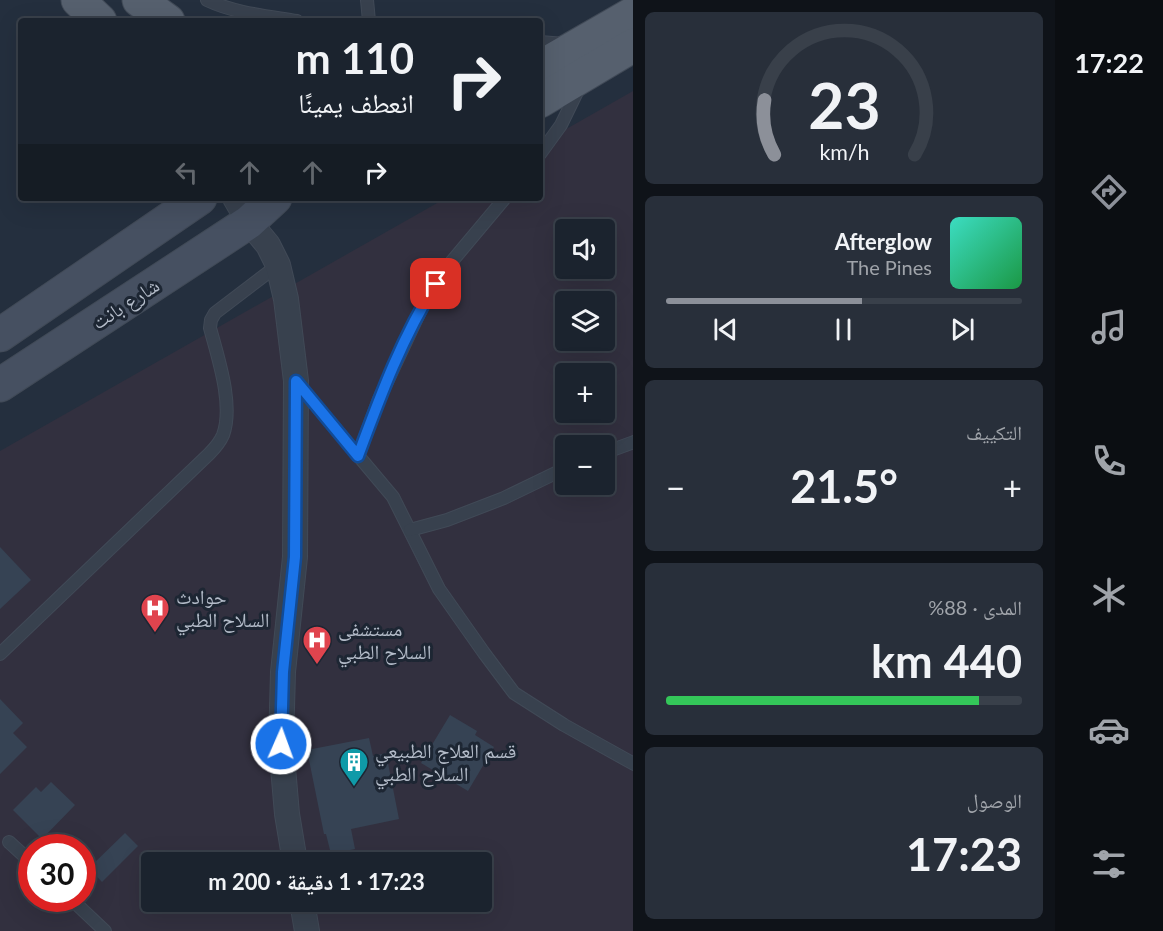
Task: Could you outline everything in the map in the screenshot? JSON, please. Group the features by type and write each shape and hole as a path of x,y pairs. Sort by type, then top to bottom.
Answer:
{"main road":[{"path":"78,0 97,18"},
{"path":"139,0 164,18"},
{"path":"543,99 633,13"},
{"path":"543,65 549,62 582,60 633,45"},
{"path":"0,335 196,201"},
{"name":"شارع بانت","path":"0,385 242,210 267,201"}],"street":[{"path":"242,210 268,245 278,265 286,299 296,381 295,557 283,672 281,744 287,814 293,852"},
{"path":"304,912 307,931"}],"lane":[{"path":"207,0 244,12 279,18"},
{"path":"367,0 369,18"},
{"path":"543,43 582,60 561,125 543,150"},
{"path":"358,456 379,399 424,303 448,266 502,201"},
{"path":"0,654 209,454 222,438 227,420 226,395 210,328 211,320 215,313 278,265"},
{"path":"296,381 393,496 439,589 514,693 564,725 633,764"},
{"path":"615,449 633,442"},
{"path":"410,530 447,520 504,498 555,473"},
{"path":"9,842 18,850"},
{"path":"85,912 105,931"}],"shaded area":[{"name":"مستشفى السلاح الطبي","path":"633,91 633,931 0,931 0,451 441,201 543,201 543,142"}],"building":[{"path":"0,547 31,580 0,609"},
{"path":"0,699 23,723 13,733 27,747 0,774"},
{"path":"450,715 477,731 475,735 494,747 468,791 421,763"},
{"name":"قسم العلاج الطبيعي السلاح الطبي","path":"369,738 373,756 386,753 399,819 351,829 355,849 330,852 326,834 324,834 307,750"},
{"path":"51,782 75,805 47,834 37,834 13,810 36,787 41,792"},
{"path":"125,833 138,846 102,882 96,876 96,861"}],"place":[{"name":"حوادث السلاح الطبي","path":"155,634"},
{"name":"مستشفى السلاح الطبي","path":"317,666"},
{"name":"قسم العلاج الطبيعي السلاح الطبي","path":"354,788"}],"route":[{"path":"281,744 283,672 295,557 296,381 358,456 379,399 402,348 436,284"}]}
